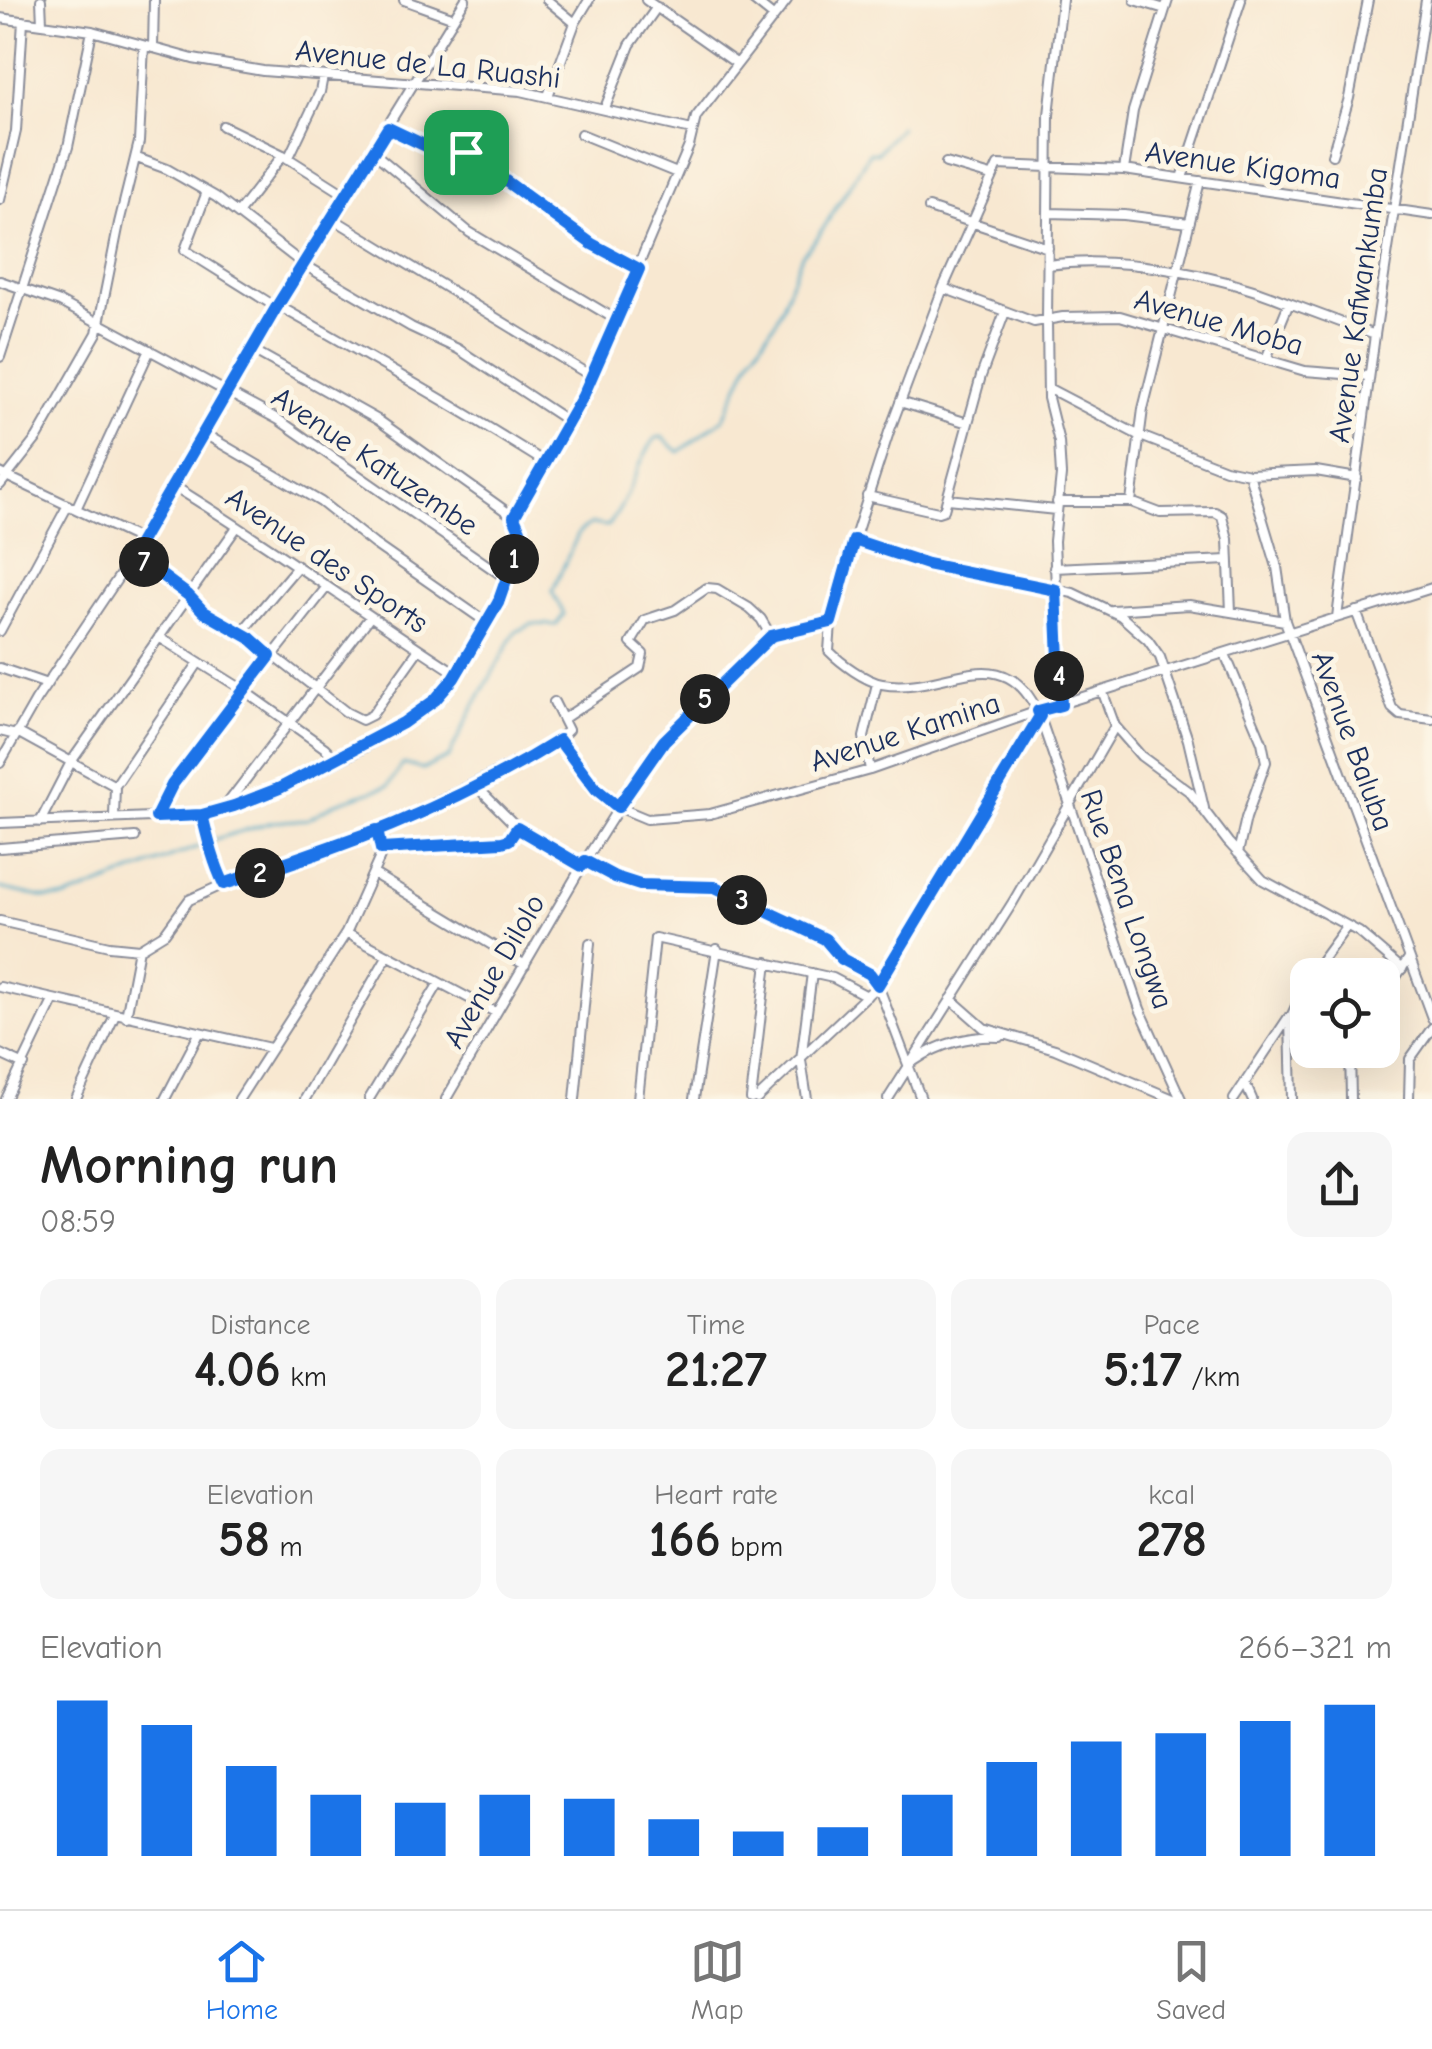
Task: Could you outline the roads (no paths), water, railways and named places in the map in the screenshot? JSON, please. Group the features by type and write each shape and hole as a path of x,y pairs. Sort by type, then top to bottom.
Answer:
{"street":[{"path":"41,0 42,23"},
{"path":"0,485 3,474 18,465 36,438 88,354 100,324 119,223 137,158 154,0"},
{"path":"404,0 454,18"},
{"path":"0,763 133,554 276,306 465,0"},
{"path":"548,0 575,23"},
{"path":"548,96 575,23 589,0"},
{"path":"646,0 736,63"},
{"path":"754,0 773,16"},
{"path":"514,517 591,376 639,269 696,117 787,0"},
{"path":"1061,705 1054,568 1060,452 1048,388 1047,165 1062,0"},
{"path":"1124,170 1134,111 1166,4 1136,0"},
{"path":"1182,178 1241,0"},
{"path":"1332,155 1349,98 1368,0"},
{"name":"Avenue Kafwankumba","path":"1337,617 1374,335 1426,0"},
{"path":"605,108 630,45 657,7"},
{"name":"Avenue de La Ruashi","path":"0,18 92,31 213,63 323,76 469,85 548,96 692,130"},
{"path":"0,200 16,131 23,21"},
{"path":"0,357 68,147 92,31"},
{"path":"238,212 286,157 320,92 323,76"},
{"path":"223,126 286,157 346,195"},
{"path":"388,128 445,155 469,152 592,244 639,269"},
{"path":"581,134 677,174"},
{"path":"373,152 469,232 615,319"},
{"path":"137,158 167,169 206,192 238,212 303,264 402,322 470,356 569,422"},
{"path":"754,1099 801,1060 878,985 1039,714 1028,691 997,672 975,672 899,686 876,684 829,651 831,622 867,496 943,288 991,176 946,163"},
{"name":"Avenue Kigoma","path":"991,176 1000,164 1124,170 1432,215"},
{"path":"1131,502 1138,436 1200,180"},
{"path":"206,192 184,250 440,397 546,463"},
{"path":"928,208 1048,248"},
{"path":"1049,213 1124,214 1190,223"},
{"path":"332,218 591,376"},
{"path":"1048,265 1109,261 1222,279 1374,335"},
{"name":"Avenue Katuzembe","path":"0,281 60,302 228,390 325,449 507,579"},
{"name":"Avenue Moba","path":"943,288 1034,322 1120,316 1305,371 1369,376"},
{"path":"1266,359 1289,303"},
{"path":"867,496 941,512 1005,312"},
{"path":"0,823 202,815 280,788 422,710 456,673 502,595 522,539 522,528 514,517 374,417 251,349"},
{"path":"0,631 72,507 150,350"},
{"path":"1048,388 1138,436 1203,462 1249,474 1316,470 1358,478"},
{"path":"900,402 968,424"},
{"path":"203,433 321,502 486,622"},
{"path":"3,474 141,540"},
{"name":"Avenue Baluba","path":"1249,474 1277,566 1285,621 1432,1018"},
{"name":"Avenue des Sports","path":"172,485 456,673"},
{"path":"948,499 1057,506 1131,502 1160,513 1215,512 1222,516 1230,612"},
{"path":"40,822 71,762 237,527"},
{"path":"854,540 927,564 1073,592 1112,610 1148,640 1166,673 1188,740 1204,808"},
{"path":"133,554 204,612 241,633 346,712 365,720 419,650"},
{"path":"1054,568 1228,560"},
{"path":"241,633 296,567"},
{"path":"156,817 172,785 326,588"},
{"name":"Avenue Kamina","path":"618,807 648,819 710,814 870,770 1432,588"},
{"path":"563,719 640,668 643,654 631,643 645,620 675,610 703,590 717,590 749,608 761,618 771,636 831,622"},
{"path":"1112,610 1189,605 1285,621"},
{"path":"1356,611 1392,708 1400,715 1432,719"},
{"path":"223,810 370,617"},
{"name":"Avenue Dilolo","path":"446,1099 583,864 664,741 771,636"},
{"path":"159,638 245,691 320,744 336,760"},
{"path":"1225,654 1262,742 1266,762 1238,853"},
{"path":"114,817 115,786 199,662"},
{"path":"0,668 47,684"},
{"path":"870,770 864,736 876,684"},
{"path":"1103,693 1115,726 1140,756 1182,784 1238,853 1270,884 1368,939 1402,969"},
{"path":"0,921 140,949 172,926 186,903 224,884 377,830 475,786 559,740 568,730 554,702"},
{"name":"Rue Bena Longwa","path":"1039,714 1140,1010 1181,1099"},
{"path":"888,1099 1070,807 1115,726"},
{"path":"0,731 16,733 115,786"},
{"path":"559,740 596,789 618,807"},
{"path":"475,786 517,828 583,864 640,885 715,887 825,939 842,959 870,974 878,985 921,1099"},
{"path":"202,815 224,884"},
{"path":"381,849 502,842 509,840 517,828"},
{"path":"240,1099 346,932 374,874 381,849 377,830"},
{"path":"0,848 135,837"},
{"path":"374,874 525,965"},
{"path":"1324,958 1347,926"},
{"path":"346,932 495,1012"},
{"path":"638,1099 653,942 661,937 812,972 842,981 868,996"},
{"path":"575,1099 590,942"},
{"path":"126,1017 140,949"},
{"path":"694,1099 717,949"},
{"path":"305,1099 388,956"},
{"path":"1400,972 1408,958"},
{"path":"754,1099 768,962"},
{"path":"807,1099 801,1060 812,972"},
{"path":"369,1099 439,984"},
{"path":"0,987 270,1048"},
{"path":"951,999 978,1024 1009,1038"},
{"path":"6,1099 54,1001"},
{"path":"76,1099 115,1015"},
{"path":"1234,1099 1290,1019"},
{"path":"1409,1099 1410,1058 1432,1028"},
{"path":"165,1099 199,1034"},
{"path":"908,1066 929,1051 976,1037 1029,1040 1172,1099"},
{"path":"0,1054 24,1065"},
{"path":"1291,1068 1292,1099"},
{"path":"1350,1068 1351,1099"},
{"path":"1245,1083 1252,1099"}],"waterway":[{"path":"212,840 272,822 308,819 336,803 388,786 403,764 423,769 449,757 515,632 532,624 556,625 564,614 552,592 579,532 592,524 608,526 656,438 662,437 679,452 724,418 752,356 776,321 802,255 818,237 870,152 877,153 900,127"},
{"path":"0,888 66,898 205,844"}]}
